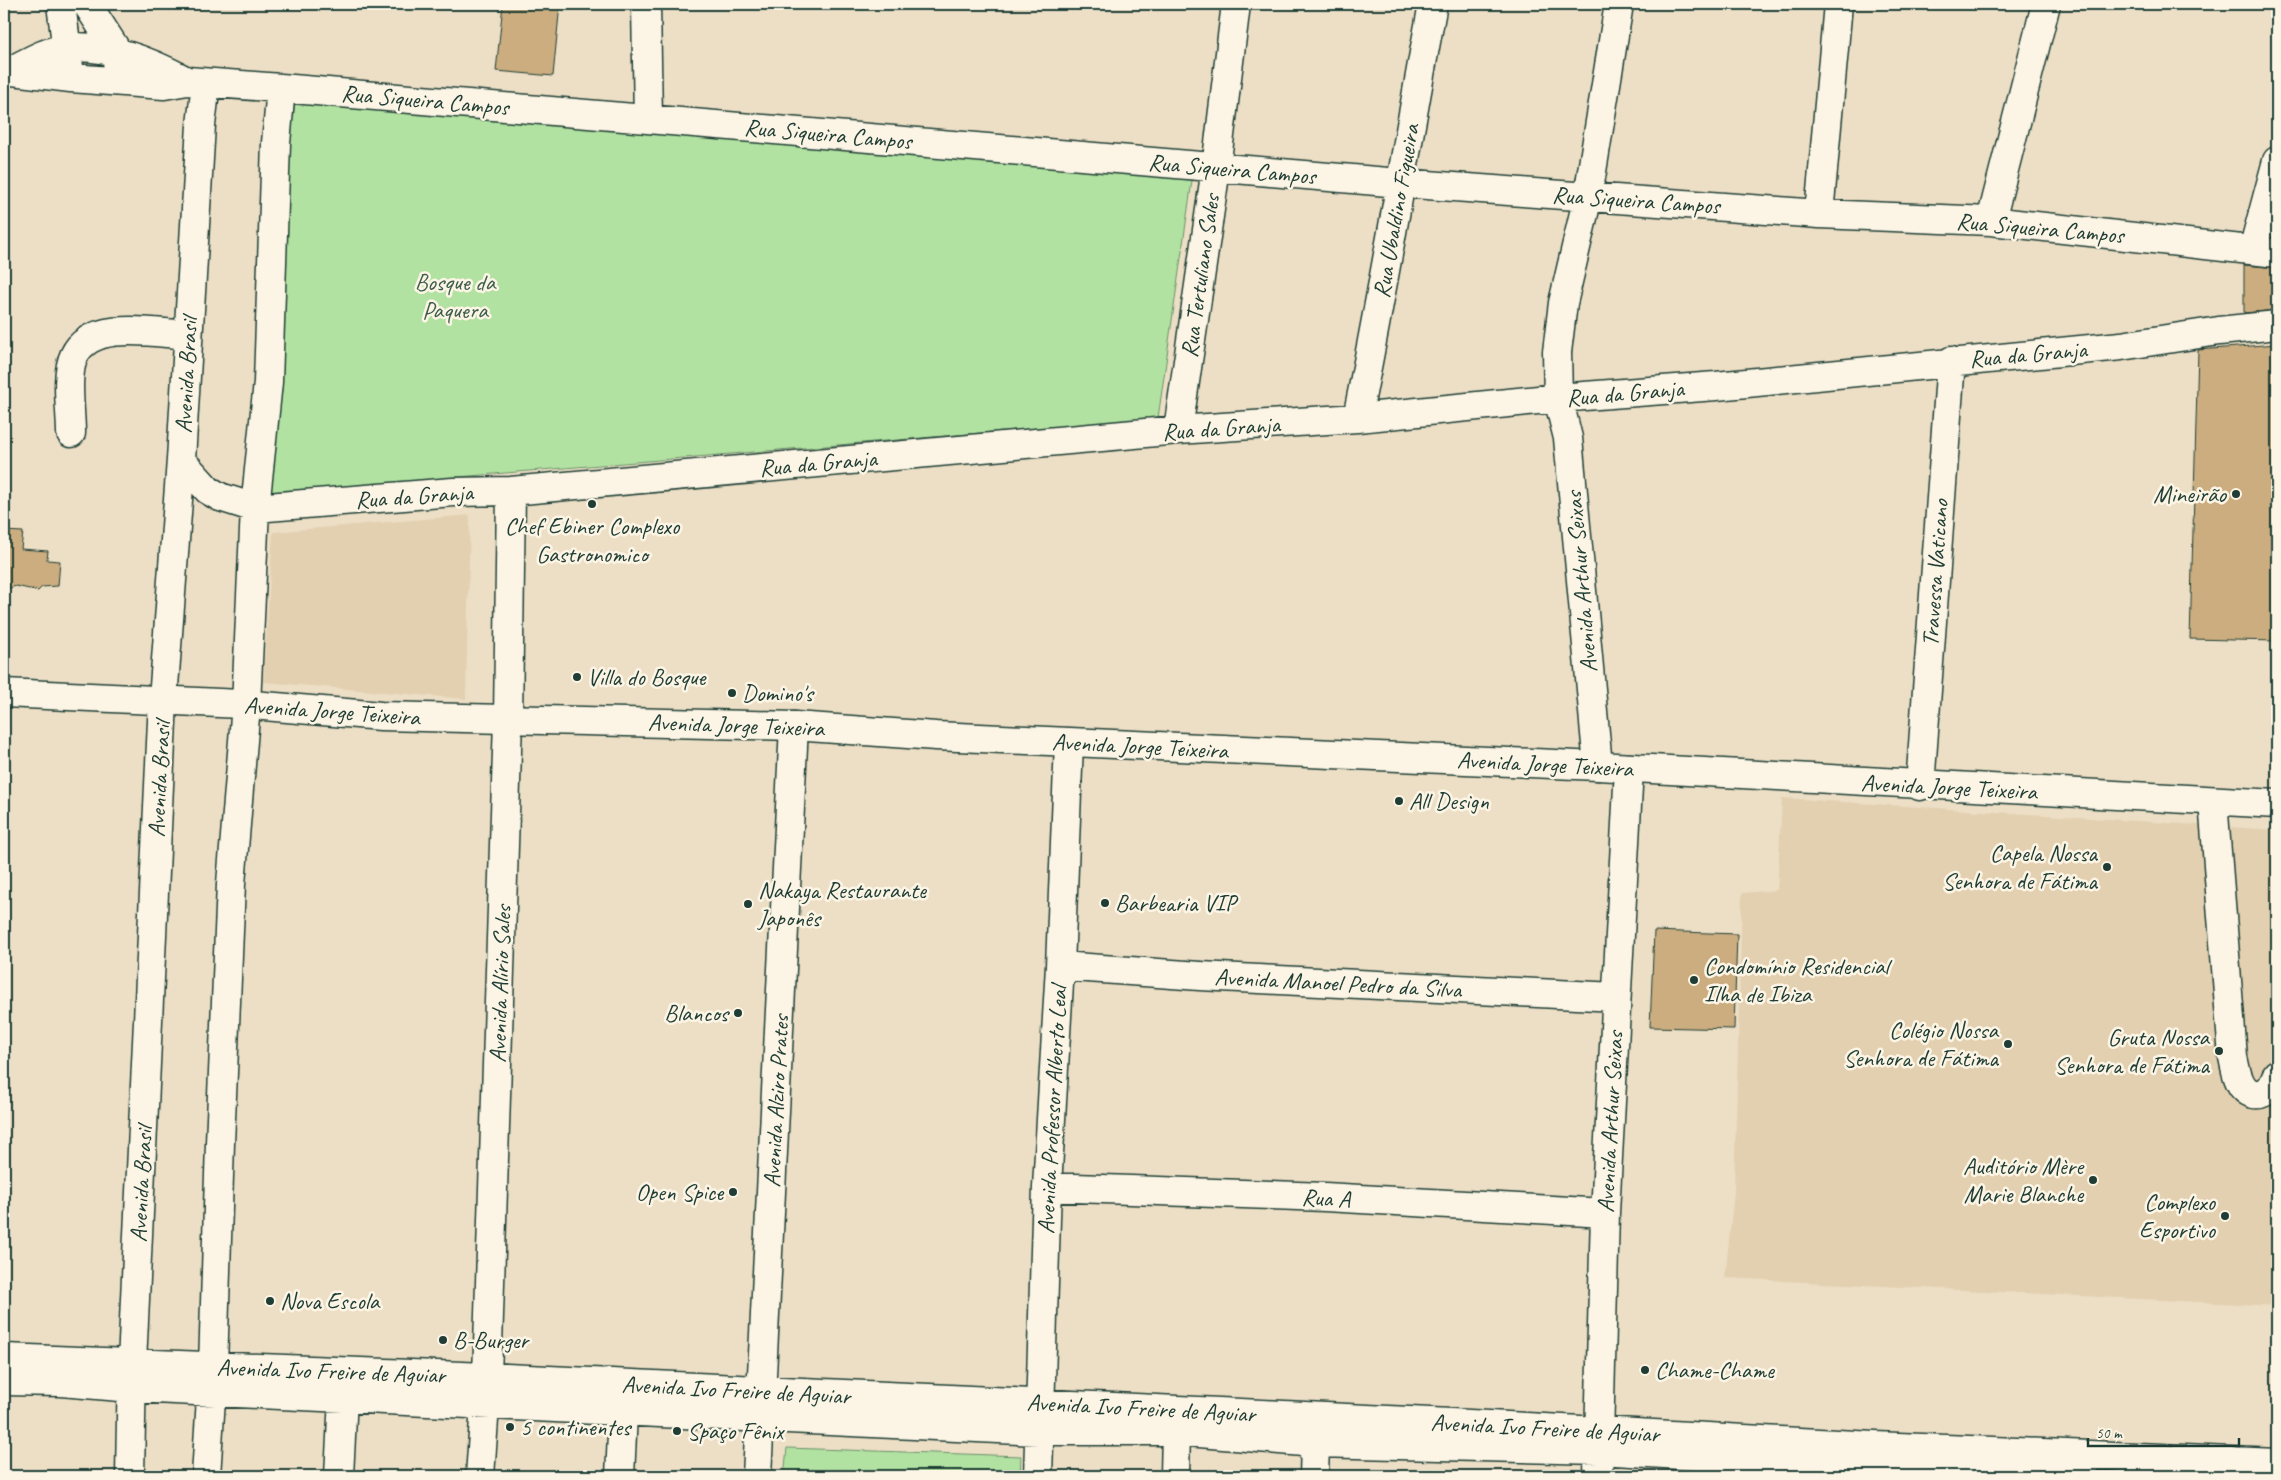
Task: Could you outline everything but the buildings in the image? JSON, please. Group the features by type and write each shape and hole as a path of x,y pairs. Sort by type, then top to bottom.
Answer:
{"street":[{"path":"61,4 65,48 72,78"},
{"path":"87,4 118,54 114,81"},
{"path":"646,4 648,119"},
{"name":"Rua Tertuliano Sales","path":"1178,430 1216,168 1236,4"},
{"name":"Rua Ubaldino Figueira","path":"1357,418 1381,302 1400,182 1433,4"},
{"name":"Avenida Arthur Seixas","path":"1598,766 1568,438 1558,398 1557,352 1563,302 1588,196 1619,4"},
{"path":"1819,214 1838,4"},
{"path":"1991,222 2046,4"},
{"name":"Rua Siqueira Campos","path":"8,70 65,48 92,48 118,54 196,82"},
{"name":"Rua Siqueira Campos","path":"8,70 72,78 164,85 196,82 281,88 1216,168 1819,214 1991,222 2265,252"},
{"name":"Avenida Brasil","path":"130,1476 163,700 181,460 201,125 196,82"},
{"path":"206,1476 213,1379 220,1143 231,884 246,705 254,508 268,382 276,143 281,88"},
{"path":"2265,252 2277,161"},
{"name":"Rua da Granja","path":"181,460 208,490 220,497 254,508 453,492 512,491 1178,430 1357,418 1558,398 1716,386 1951,361 2121,346 2219,331 2277,325"},
{"path":"72,433 70,380 74,356 86,340 108,331 188,335"},
{"name":"Travessa Vaticano","path":"1920,786 1951,361"},
{"name":"Avenida Alírio Sales","path":"480,1476 487,1377 508,720 512,491"},
{"name":"Avenida Jorge Teixeira","path":"4,693 246,705 381,716 508,720 655,721 794,726 1068,743 1598,766 1920,786 2277,804"},
{"name":"Avenida Alziro Prates","path":"757,1476 794,726"},
{"name":"Avenida Professor Alberto Leal","path":"1038,1476 1047,1187 1060,966 1068,743"},
{"name":"Avenida Arthur Seixas","path":"1599,1452 1605,1213 1629,768"},
{"path":"2213,801 2233,1057 2243,1087 2253,1095 2261,1095 2269,1090 2277,1074"},
{"name":"Avenida Manoel Pedro da Silva","path":"1060,966 1210,977 1616,997"},
{"name":"Rua A","path":"1047,1187 1324,1197 1605,1213"},
{"name":"Avenida Ivo Freire de Aguiar","path":"4,1358 133,1376 213,1379 487,1377 1041,1403 1599,1452"},
{"name":"Avenida Ivo Freire de Aguiar","path":"4,1381 61,1382 133,1376"},
{"name":"Avenida Ivo Freire de Aguiar","path":"213,1379 343,1397 623,1413 1038,1431 1176,1432 1315,1443 1875,1463 2084,1476"},
{"path":"339,1476 343,1397"},
{"path":"620,1476 623,1413"},
{"path":"1175,1476 1176,1432"},
{"path":"1314,1476 1315,1443"},
{"name":"Avenida Ivo Freire de Aguiar","path":"1875,1463 2137,1466 2277,1463"}],"shaded area":[{"path":"470,515 466,699 263,682 273,532"},
{"name":"Colégio Nossa Senhora de Fátima","path":"1782,798 2277,830 2277,1306 1725,1278 1734,1191 1742,893 1777,890"}],"green space":[{"name":"Bosque da Paquera","path":"279,99 1193,174 1158,418 268,493"},
{"path":"787,1448 1021,1456 1020,1476 784,1476"}],"place":[{"name":"Mineirão","path":"2236,494"},
{"name":"Chef Ebiner Complexo Gastronomico","path":"592,504"},
{"name":"Villa do Bosque","path":"577,677"},
{"name":"Domino's","path":"732,693"},
{"name":"All Design","path":"1399,801"},
{"name":"Capela Nossa Senhora de Fátima","path":"2107,867"},
{"name":"Barbearia VIP","path":"1105,903"},
{"name":"Nakaya Restaurante Japonês","path":"748,904"},
{"name":"Condomínio Residencial Ilha de Ibiza","path":"1694,980"},
{"name":"Blancos","path":"738,1013"},
{"name":"Colégio Nossa Senhora de Fátima","path":"2008,1044"},
{"name":"Gruta Nossa Senhora de Fátima","path":"2219,1051"},
{"name":"Auditório Mère Marie Blanche","path":"2093,1180"},
{"name":"Open Spice","path":"733,1192"},
{"name":"Complexo Esportivo","path":"2225,1216"},
{"name":"Nova Escola","path":"270,1301"},
{"name":"B-Burger","path":"443,1340"},
{"name":"Chame-Chame","path":"1645,1370"},
{"name":"5 continentes","path":"510,1427"},
{"name":"Spaço Fênix","path":"677,1431"}]}
